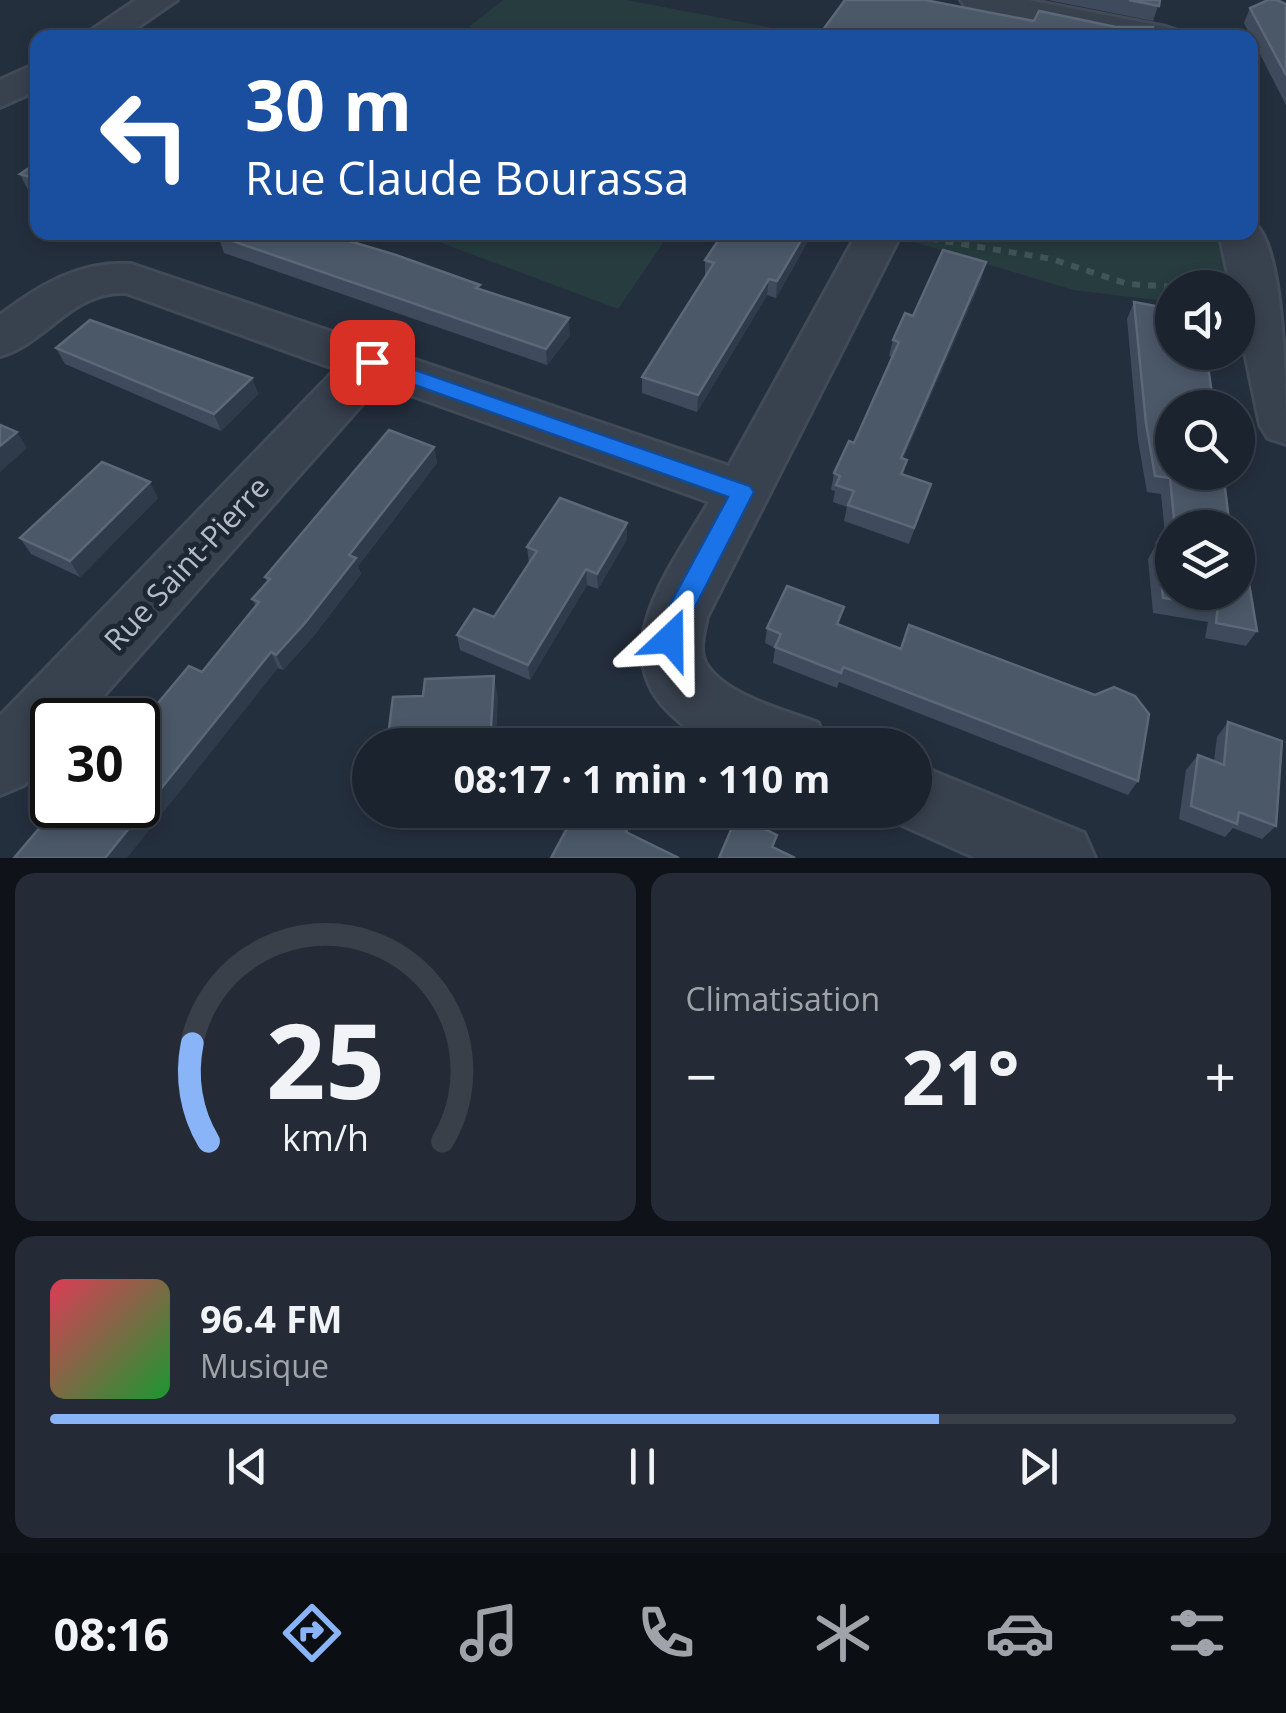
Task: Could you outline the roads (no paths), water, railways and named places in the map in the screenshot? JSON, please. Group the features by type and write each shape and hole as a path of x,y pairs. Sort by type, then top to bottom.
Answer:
{"street":[{"path":"111,30 160,0"},
{"path":"982,0 1127,30"},
{"path":"0,96 30,79"},
{"path":"759,728 696,698 678,676 670,652 677,616 876,240"},
{"path":"1243,240 1286,425"},
{"path":"0,340 58,296 94,280 123,277 159,286 742,492"},
{"name":"Rue Saint-Pierre","path":"0,763 372,362"},
{"path":"932,804 1059,858"}]}
